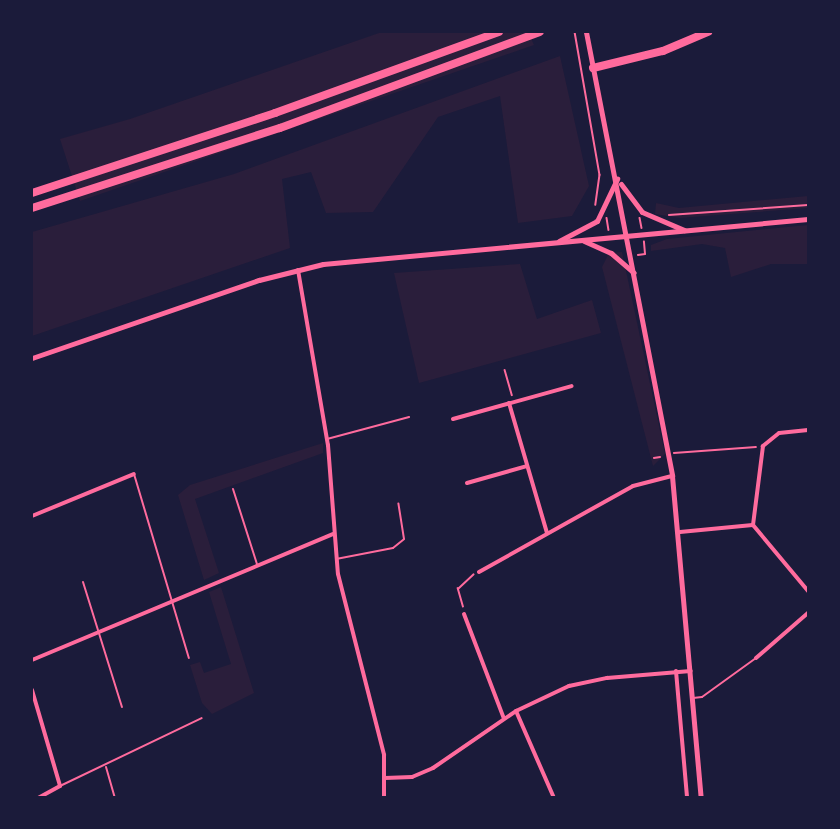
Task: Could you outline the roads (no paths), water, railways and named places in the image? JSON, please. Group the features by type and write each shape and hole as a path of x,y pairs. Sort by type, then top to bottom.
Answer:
{"highway":[{"path":"32,193 253,121 499,32"},
{"path":"32,208 269,131 540,32"},
{"path":"593,68 663,51 708,32"}],"street":[{"path":"586,32 617,177 672,476 680,532 701,798"},
{"path":"617,177 628,198 642,212 685,230"},
{"path":"559,242 597,221 617,177"},
{"path":"32,358 298,269 358,259 808,219"},
{"path":"583,240 611,253 634,273"},
{"path":"298,269 327,439 336,559 384,755 384,798"},
{"path":"453,419 572,386"},
{"path":"512,402 548,533"},
{"path":"808,430 779,434 763,446 753,525 808,591"},
{"path":"467,483 528,466"},
{"path":"32,516 134,474"},
{"path":"480,572 633,486 672,476"},
{"path":"680,532 753,525"},
{"path":"32,660 333,534"},
{"path":"756,658 808,613"},
{"path":"465,614 504,719"},
{"path":"676,671 687,798"},
{"path":"385,778 412,777 433,768 516,711 577,684 691,671"},
{"path":"32,690 60,786 38,798"},
{"path":"516,711 554,798"}],"lane":[{"path":"327,439 409,417"},
{"path":"134,474 189,658"},
{"path":"233,489 257,564"},
{"path":"336,559 393,548 404,540 398,503"},
{"path":"83,582 122,707"},
{"path":"693,698 702,697 756,658"},
{"path":"60,786 106,767 202,718"},
{"path":"106,767 115,798"}]}
